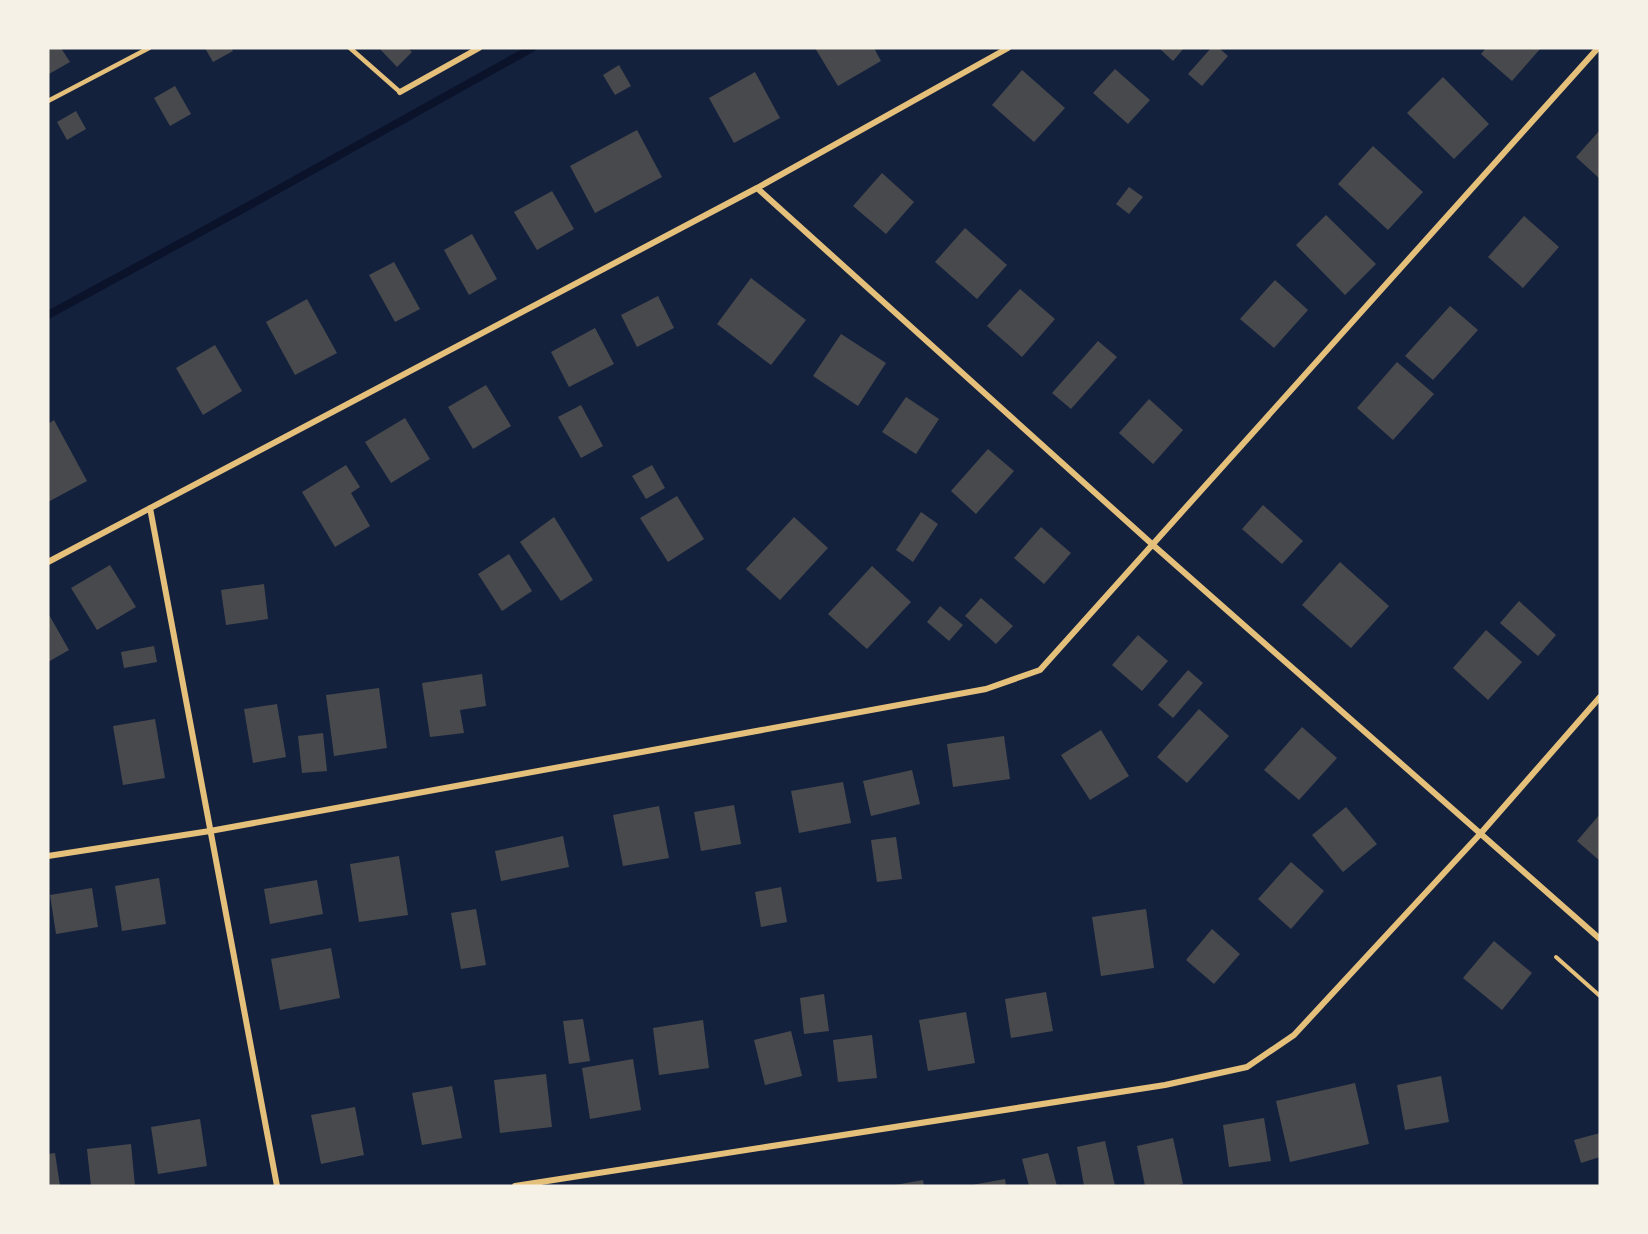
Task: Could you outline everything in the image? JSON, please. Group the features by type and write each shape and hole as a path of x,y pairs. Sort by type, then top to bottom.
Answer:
{"street":[{"path":"399,92 479,48"},
{"path":"48,562 757,188 1008,48"},
{"path":"48,856 210,831 986,689 1040,670 1598,48"},
{"path":"757,188 1153,545 1600,939"},
{"path":"150,508 277,1186"},
{"path":"515,1186 1165,1086 1247,1067 1294,1035 1481,833 1600,697"}],"lane":[{"path":"48,101 149,48"},
{"path":"350,48 399,92"}],"path":[{"path":"1556,957 1600,996"}],"building":[{"path":"61,48 70,62 49,74 48,49"},
{"path":"205,48 231,48 233,51 213,62"},
{"path":"379,48 408,48 412,52 397,67"},
{"path":"815,48 874,48 881,61 838,86"},
{"path":"1159,48 1184,48 1173,61"},
{"path":"1211,48 1219,48 1228,56 1202,86 1188,74"},
{"path":"1486,48 1541,48 1512,81 1481,54"},
{"path":"619,65 631,86 615,95 603,75"},
{"path":"1115,69 1150,100 1128,124 1093,93"},
{"path":"1022,70 1065,108 1034,142 992,105"},
{"path":"755,72 780,118 734,143 709,98"},
{"path":"1443,77 1489,124 1454,159 1407,113"},
{"path":"175,86 191,114 170,126 154,98"},
{"path":"76,111 86,129 67,140 57,122"},
{"path":"637,130 662,177 595,213 570,166"},
{"path":"1600,130 1600,179 1576,157"},
{"path":"1373,146 1423,192 1388,230 1338,184"},
{"path":"882,173 914,202 886,234 853,206"},
{"path":"1129,187 1143,197 1129,214 1116,204"},
{"path":"552,191 574,229 537,250 514,212"},
{"path":"1326,215 1376,264 1345,295 1296,245"},
{"path":"1524,216 1559,247 1523,288 1488,257"},
{"path":"965,228 1007,265 977,299 935,262"},
{"path":"472,234 497,279 469,295 444,250"},
{"path":"394,262 420,309 395,322 369,275"},
{"path":"751,278 806,320 771,365 717,324"},
{"path":"1275,280 1308,310 1274,348 1240,319"},
{"path":"1020,289 1055,319 1022,357 987,326"},
{"path":"658,296 674,328 637,347 621,315"},
{"path":"307,299 337,353 295,375 266,322"},
{"path":"1450,306 1478,330 1433,380 1405,356"},
{"path":"595,328 614,364 569,387 551,352"},
{"path":"841,334 886,363 858,406 813,376"},
{"path":"1098,341 1117,357 1071,409 1052,393"},
{"path":"215,345 242,391 203,415 176,368"},
{"path":"1397,362 1434,394 1393,440 1357,408"},
{"path":"486,385 511,426 473,449 448,407"},
{"path":"906,397 939,419 916,454 882,432"},
{"path":"1149,399 1183,430 1153,464 1119,433"},
{"path":"581,405 603,446 581,458 558,417"},
{"path":"405,418 430,459 391,483 365,442"},
{"path":"54,420 87,481 48,502 48,424"},
{"path":"988,449 1014,471 976,514 951,491"},
{"path":"346,465 360,487 351,493 370,526 335,547 302,492"},
{"path":"652,465 665,488 646,499 632,476"},
{"path":"677,496 704,539 668,562 640,518"},
{"path":"1263,505 1303,541 1282,564 1242,529"},
{"path":"921,512 938,524 913,562 896,550"},
{"path":"554,517 593,580 561,601 520,542"},
{"path":"794,517 828,548 780,600 746,569"},
{"path":"1041,527 1071,553 1044,584 1014,558"},
{"path":"509,554 532,591 502,611 478,574"},
{"path":"1340,562 1389,606 1351,648 1302,605"},
{"path":"110,565 136,607 97,630 71,588"},
{"path":"872,566 911,602 867,649 828,614"},
{"path":"264,584 268,619 226,625 221,590"},
{"path":"981,598 1013,626 996,644 965,616"},
{"path":"1519,601 1556,635 1538,656 1500,623"},
{"path":"940,606 963,625 949,641 927,622"},
{"path":"48,613 69,650 48,662"},
{"path":"1486,630 1522,662 1488,700 1453,668"},
{"path":"1138,635 1168,661 1142,691 1112,665"},
{"path":"154,646 157,662 124,668 121,652"},
{"path":"1188,670 1203,683 1173,718 1158,705"},
{"path":"482,674 486,706 460,710 464,733 430,737 422,683"},
{"path":"379,688 387,748 334,756 326,695"},
{"path":"277,704 286,757 253,763 244,709"},
{"path":"1199,709 1229,736 1187,783 1157,757"},
{"path":"155,719 165,778 123,785 113,726"},
{"path":"1302,727 1337,758 1299,800 1264,770"},
{"path":"1101,730 1129,776 1090,800 1061,755"},
{"path":"323,733 327,771 302,773 298,736"},
{"path":"1004,736 1010,779 953,787 947,744"},
{"path":"912,770 920,804 871,816 863,781"},
{"path":"843,782 851,823 799,833 791,791"},
{"path":"734,805 741,844 701,851 694,812"},
{"path":"659,806 669,858 623,866 613,815"},
{"path":"1346,807 1377,844 1343,872 1312,835"},
{"path":"1600,814 1600,861 1577,841"},
{"path":"563,836 569,867 501,881 495,851"},
{"path":"896,837 902,879 877,882 871,840"},
{"path":"399,856 408,915 359,922 350,864"},
{"path":"1291,862 1324,891 1291,929 1258,899"},
{"path":"159,878 166,924 122,931 115,886"},
{"path":"317,880 323,914 270,924 264,889"},
{"path":"781,887 787,922 761,927 755,892"},
{"path":"92,888 98,927 56,934 50,895"},
{"path":"476,909 486,965 461,969 451,913"},
{"path":"1146,909 1154,968 1101,976 1092,917"},
{"path":"1212,929 1240,954 1214,984 1186,960"},
{"path":"1494,941 1532,973 1502,1010 1463,978"},
{"path":"331,948 340,998 280,1010 271,959"},
{"path":"1046,992 1053,1031 1011,1038 1005,999"},
{"path":"824,994 829,1031 804,1034 800,998"},
{"path":"966,1012 975,1063 928,1071 919,1020"},
{"path":"583,1019 590,1061 569,1064 563,1021"},
{"path":"703,1020 709,1068 659,1075 653,1028"},
{"path":"791,1031 802,1076 765,1085 754,1040"},
{"path":"872,1035 877,1078 838,1082 833,1040"},
{"path":"633,1059 641,1110 590,1119 582,1068"},
{"path":"546,1074 552,1127 500,1133 494,1080"},
{"path":"1441,1076 1449,1122 1405,1130 1397,1085"},
{"path":"1355,1083 1369,1144 1290,1162 1276,1101"},
{"path":"452,1086 462,1138 422,1145 412,1093"},
{"path":"355,1107 364,1155 321,1164 311,1115"},
{"path":"1264,1118 1271,1161 1229,1167 1223,1125"},
{"path":"200,1119 207,1166 158,1174 151,1127"},
{"path":"1600,1133 1600,1157 1581,1163 1574,1140"},
{"path":"1173,1138 1183,1184 1145,1186 1137,1146"},
{"path":"1105,1141 1115,1186 1084,1186 1077,1147"},
{"path":"131,1144 135,1186 91,1186 87,1149"},
{"path":"55,1153 60,1186 48,1186 48,1154"},
{"path":"1048,1153 1057,1186 1029,1186 1022,1159"},
{"path":"1005,1179 1006,1186 972,1186 972,1185"},
{"path":"923,1180 924,1186 895,1186 895,1185"}],"waterway":[{"path":"48,315 532,48"}]}
